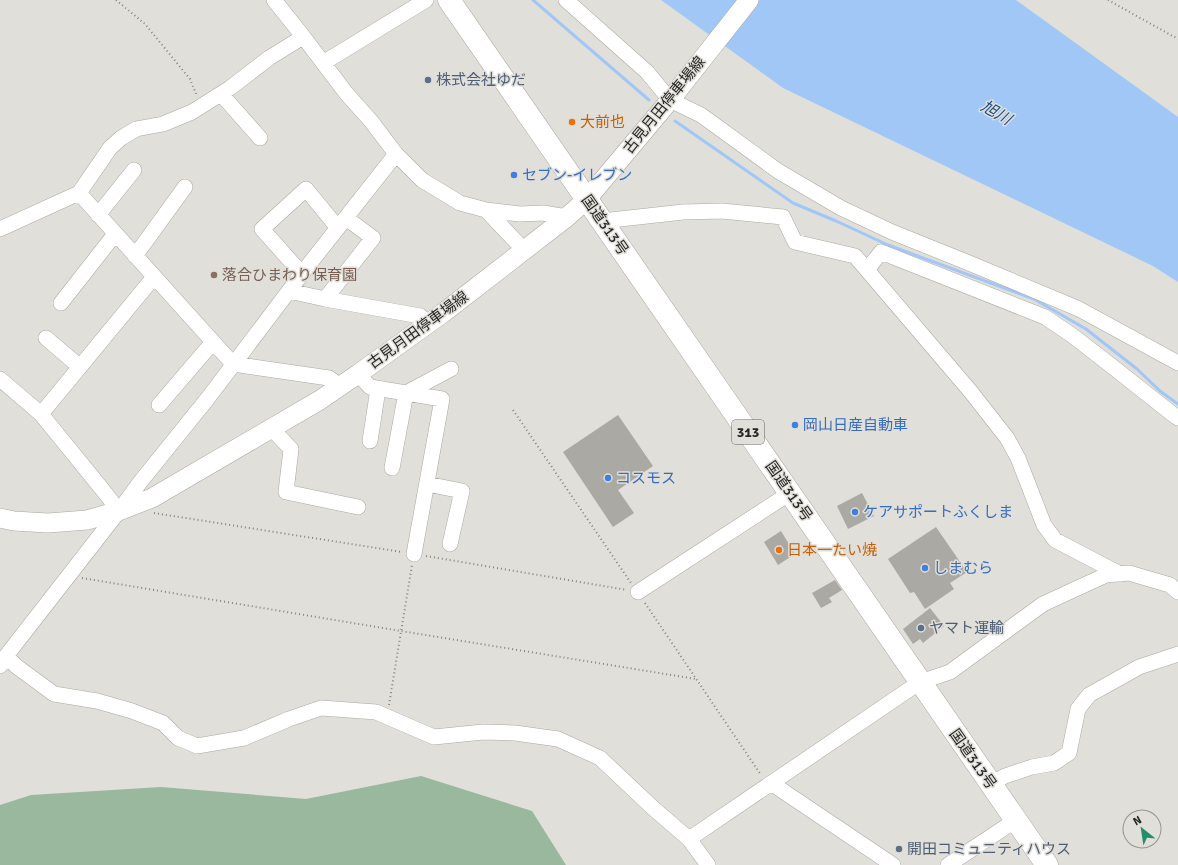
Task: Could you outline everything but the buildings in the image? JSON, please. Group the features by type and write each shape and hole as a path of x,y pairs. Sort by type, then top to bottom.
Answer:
{"highway":[{"name":"国道313号","path":"449,0 1047,865"}],"main road":[{"name":"古見月田停車場線","path":"0,518 14,521 48,523 87,520 119,511 152,498 320,400 358,374 428,324 567,217 587,199 670,100 749,0"}],"street":[{"path":"274,0 346,93 371,121 396,154 422,180 460,203 486,210 520,214 543,213 567,217"},
{"path":"323,62 426,0"},
{"path":"566,0 647,72 670,100 702,115 778,171 841,208 892,232 1079,309 1178,363"},
{"path":"0,229 78,193 110,148 121,138 136,129 163,124 192,112 221,94 269,58 298,40 302,35"},
{"path":"221,94 260,138"},
{"path":"396,154 232,364 208,398 141,481 69,576 2,660 16,666 54,694 97,701 132,711 163,723 178,738 197,746 244,738 320,708 376,712 434,737 482,732 515,733 558,739 600,758 653,808 689,839 708,865"},
{"path":"98,215 134,170"},
{"path":"135,256 185,187"},
{"path":"302,274 262,229 306,189 342,223 373,238 325,299"},
{"path":"78,193 232,364 329,378 340,386"},
{"path":"486,210 524,250"},
{"path":"602,221 691,212 722,211 783,217 796,242 855,256 971,392 1008,438 1018,458 1044,525 1056,540 1120,574"},
{"path":"61,303 115,234"},
{"path":"867,270 881,252 1045,317 1073,336 1178,418"},
{"path":"41,414 154,277"},
{"path":"289,292 420,316 428,324"},
{"path":"46,338 80,367"},
{"path":"159,405 213,342"},
{"path":"406,393 452,369"},
{"path":"358,374 370,387 442,400 414,554"},
{"path":"0,379 41,414 119,511"},
{"path":"370,441 378,389"},
{"path":"392,468 406,393"},
{"path":"271,428 291,449 286,492 358,507"},
{"path":"427,484 462,491 450,544"},
{"path":"638,592 790,493"},
{"path":"689,839 920,682 950,672 1043,604 1106,575 1129,573 1170,585 1178,592"},
{"path":"990,784 1005,776 1032,767 1054,763 1064,757 1069,753 1078,709 1090,695 1139,667 1178,654"},
{"path":"771,783 893,865"},
{"path":"948,865 1016,820"}],"path":[{"path":"116,0 145,24 190,79 202,106"},
{"path":"1108,0 1178,39"},
{"path":"512,410 638,592 763,777 771,783"},
{"path":"148,513 414,554 638,592"},
{"path":"387,716 414,554"},
{"path":"69,576 401,632 696,678"}],"green space":[{"path":"421,776 532,811 566,865 0,865 0,805 31,795 161,787 306,799"}],"water":[{"name":"旭川","path":"661,0 1016,0 1178,117 1178,282 1153,266 783,88"}],"waterway":[{"path":"533,0 649,100"},
{"path":"675,121 793,203 888,245 1034,299 1086,329 1137,369 1160,391 1178,404"}],"place":[{"name":"株式会社ゆだ","path":"428,80"},
{"name":"大前也","path":"572,122"},
{"name":"セブン-イレブン","path":"514,175"},
{"name":"落合ひまわり保育園","path":"214,275"},
{"name":"岡山日産自動車","path":"795,425"},
{"name":"コスモス","path":"608,478"},
{"name":"ケアサポートふくしま","path":"855,512"},
{"name":"日本一たい焼","path":"779,550"},
{"name":"しまむら","path":"925,568"},
{"name":"ヤマト運輸","path":"921,628"},
{"name":"開田コミュニティハウス","path":"899,849"}]}
